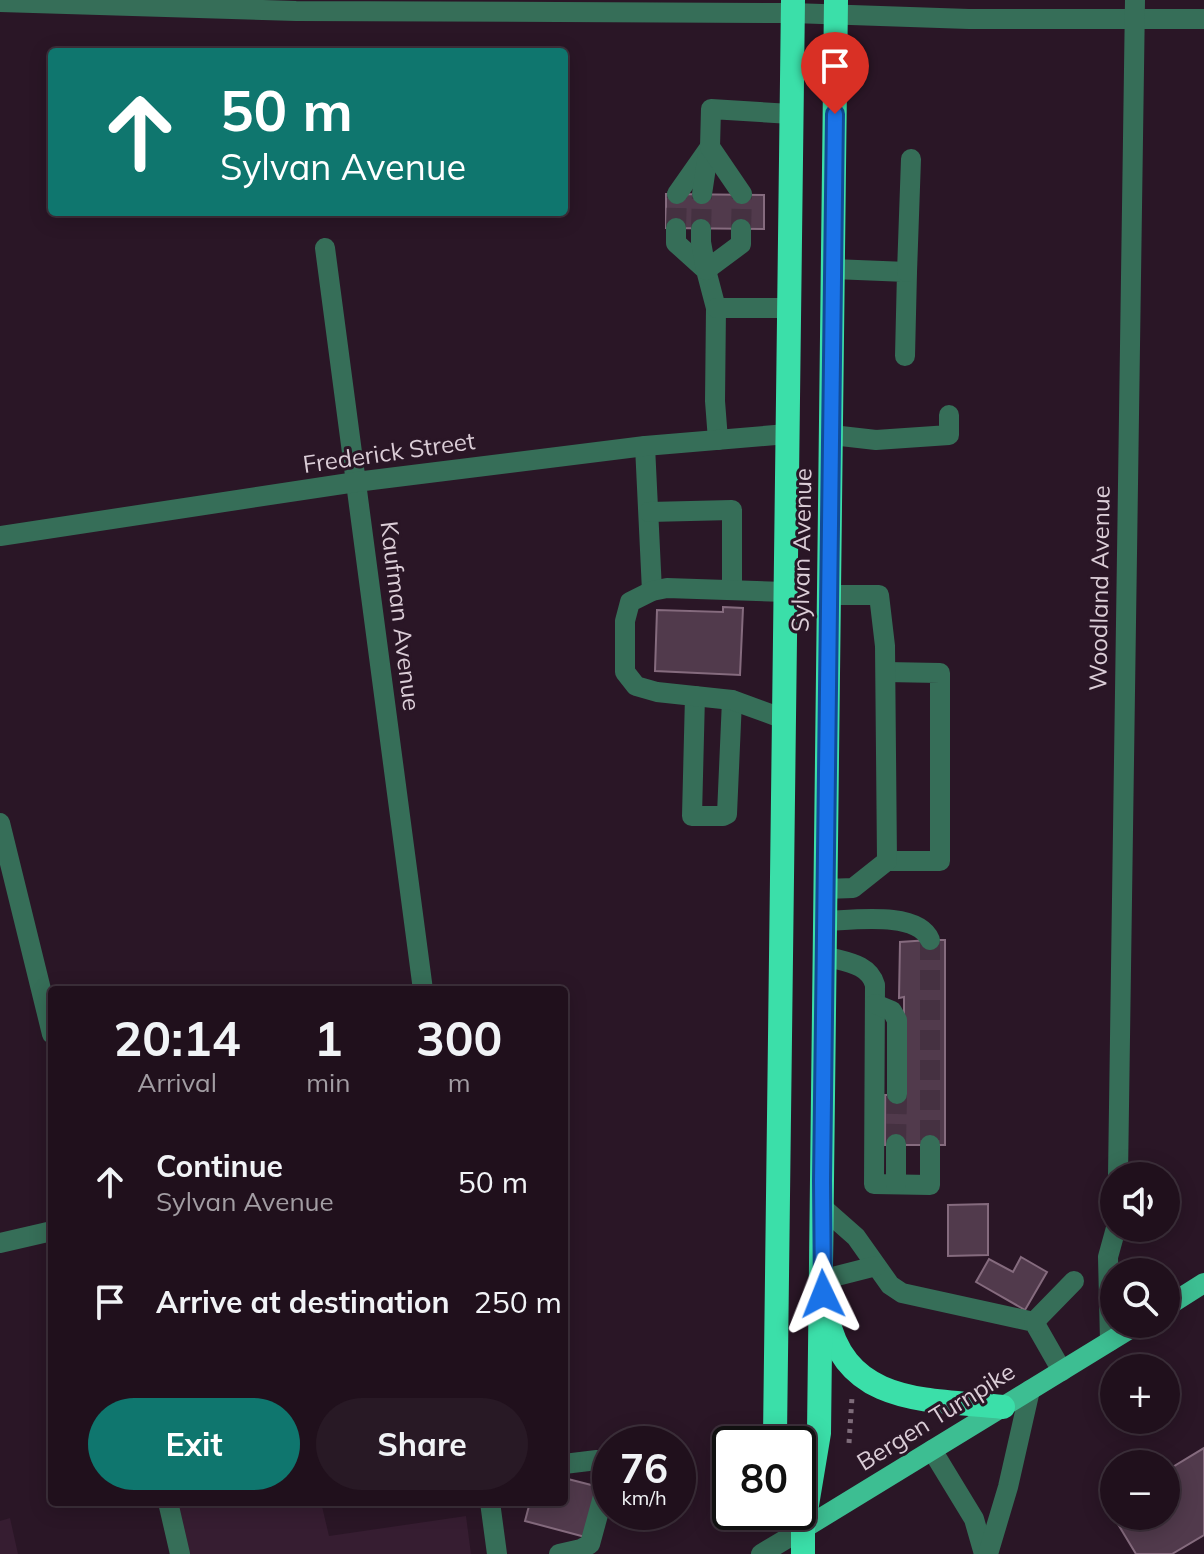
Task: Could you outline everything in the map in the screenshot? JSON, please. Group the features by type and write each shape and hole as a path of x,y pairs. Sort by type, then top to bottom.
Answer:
{"highway":[{"name":"Sylvan Avenue","path":"775,1426 792,7"},
{"name":"Sylvan Avenue","path":"821,1280 836,7"},
{"path":"821,1280 829,1326 839,1350 854,1370 870,1383 901,1396 1003,1407"},
{"path":"816,1447 819,1433 821,1280"},
{"path":"801,1530 803,1554"}],"main road":[{"path":"1180,1298 1204,1283"},
{"path":"1180,1305 1204,1302"},
{"name":"Bergen Turnpike","path":"816,1512 932,1450 1115,1338"}],"street":[{"path":"0,2 296,11 792,7 1135,9 1204,19"},
{"name":"Woodland Avenue","path":"1118,1162 1135,9"},
{"path":"702,194 710,147 711,109 791,114"},
{"path":"677,194 710,147"},
{"path":"710,147 742,194"},
{"path":"905,356 911,159"},
{"path":"676,228 676,243 706,270"},
{"path":"701,229 706,270 716,308 715,401 718,440"},
{"path":"706,270 741,244 741,229"},
{"name":"Kaufman Avenue","path":"325,248 422,986"},
{"path":"833,269 907,272"},
{"path":"716,308 788,308"},
{"path":"832,435 876,440 949,435 949,415"},
{"name":"Frederick Street","path":"0,536 356,482 645,446 787,434"},
{"path":"645,446 652,591"},
{"path":"649,512 732,510 732,590"},
{"path":"784,719 732,700 657,692 636,686 625,672 625,621 630,602 652,591 667,588 786,592"},
{"path":"830,595 879,595 886,672 887,861"},
{"path":"826,889 853,888 887,861 940,861 940,673 886,672"},
{"path":"695,696 692,816 727,814 732,700"},
{"path":"0,823 4,860 48,1020"},
{"path":"826,921 891,920 915,924 926,931 930,940"},
{"path":"825,956 861,967 869,972 875,985 874,1184 930,1185 930,1145"},
{"path":"875,1004 892,1011 897,1020 897,1094"},
{"path":"896,1144 896,1184"},
{"path":"822,1207 856,1237 890,1285 902,1293 1034,1322 1062,1371"},
{"path":"0,1243 48,1232"},
{"path":"1110,1341 1108,1257 1112,1242"},
{"path":"821,1280 876,1266"},
{"path":"1034,1322 1074,1281"},
{"path":"986,1554 1008,1487 1030,1390"},
{"path":"932,1450 974,1519 986,1554"},
{"path":"568,1464 592,1461"},
{"path":"169,1506 180,1554"},
{"path":"491,1506 497,1554"},
{"path":"559,1554 590,1544 594,1530"},
{"name":"Bergen Turnpike","path":"761,1554 789,1530"}],"path":[{"path":"849,1443 852,1396"}],"shaded area":[{"path":"164,1506 322,1506 329,1536 466,1516 471,1554 175,1554"},
{"path":"10,1518 18,1554 0,1554 0,1521"}],"building":[{"path":"666,194 764,195 764,229 666,228"},
{"path":"723,607 743,608 740,675 655,671 657,610 723,612"},
{"path":"945,940 945,1145 885,1145 885,1095 904,1095 904,997 899,998 900,942"},
{"path":"988,1204 988,1255 948,1256 948,1205"},
{"path":"1021,1257 1047,1272 1025,1310 976,1282 989,1259 1013,1272"},
{"path":"1204,1448 1204,1535 1172,1554 1136,1554 1122,1530 1180,1530 1180,1463"},
{"path":"568,1479 592,1485 589,1538 525,1521 529,1506 568,1506"}],"tunnel":[{"path":"676,228 677,194"},
{"path":"701,229 702,194"},
{"path":"741,229 742,194"},
{"path":"930,940 930,1145"},
{"path":"896,1144 897,1094"}],"route":[{"path":"823,1294 835,114"}]}
